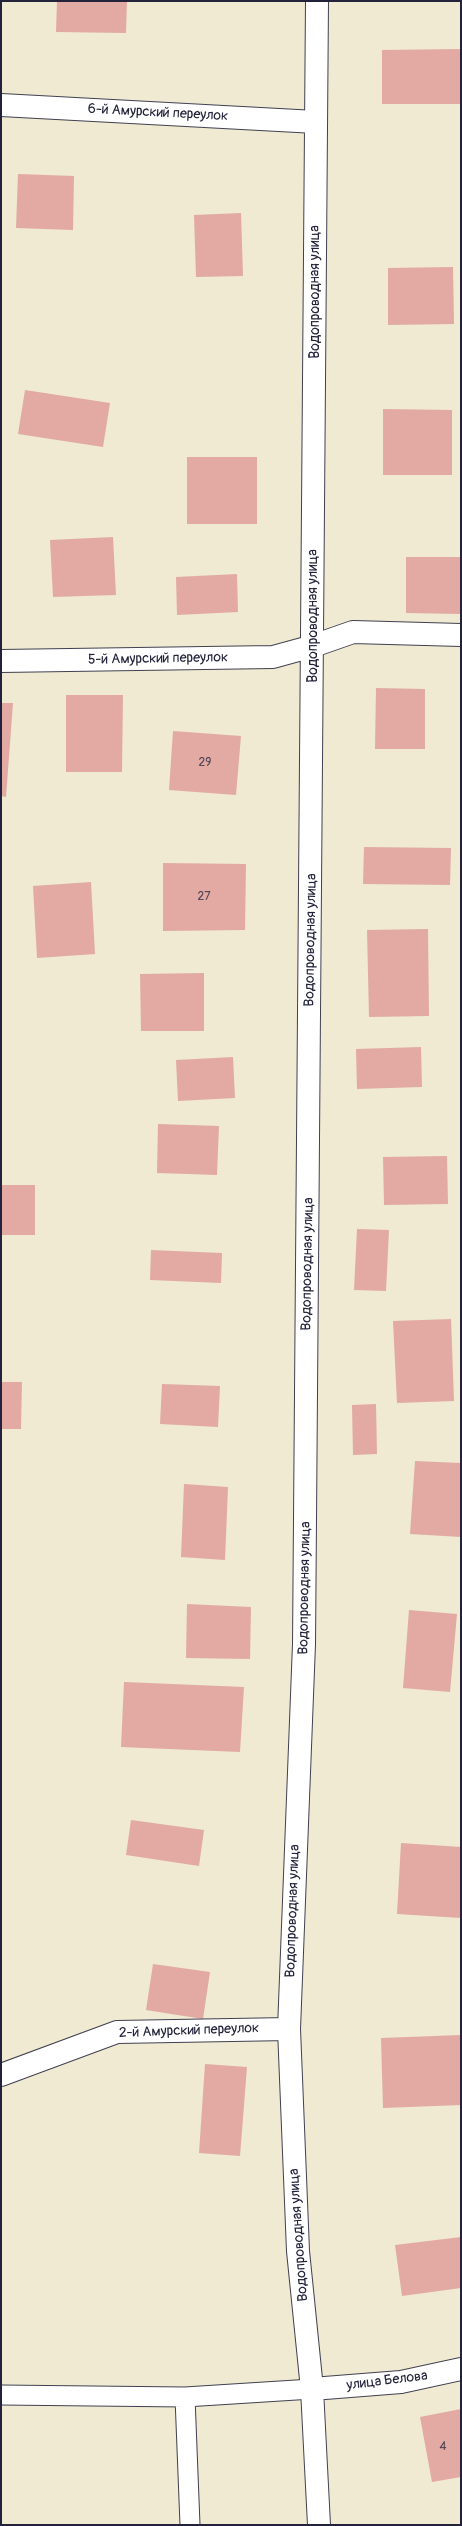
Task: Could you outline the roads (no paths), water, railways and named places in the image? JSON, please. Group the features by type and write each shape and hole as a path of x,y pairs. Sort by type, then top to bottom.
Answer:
{"street":[{"name":"Водопроводная улица","path":"317,1 304,1644 289,2029 298,2251 312,2389 318,2525"},
{"name":"6-й Амурский переулок","path":"1,105 316,122"},
{"name":"5-й Амурский переулок","path":"1,661 273,657 313,646 353,632 461,635"},
{"name":"2-й Амурский переулок","path":"1,2075 117,2032 289,2029"},
{"name":"улица Белова","path":"312,2389 401,2382 461,2369"}],"lane":[{"path":"1,2396 185,2397 312,2389"},
{"path":"185,2397 190,2525"}]}
